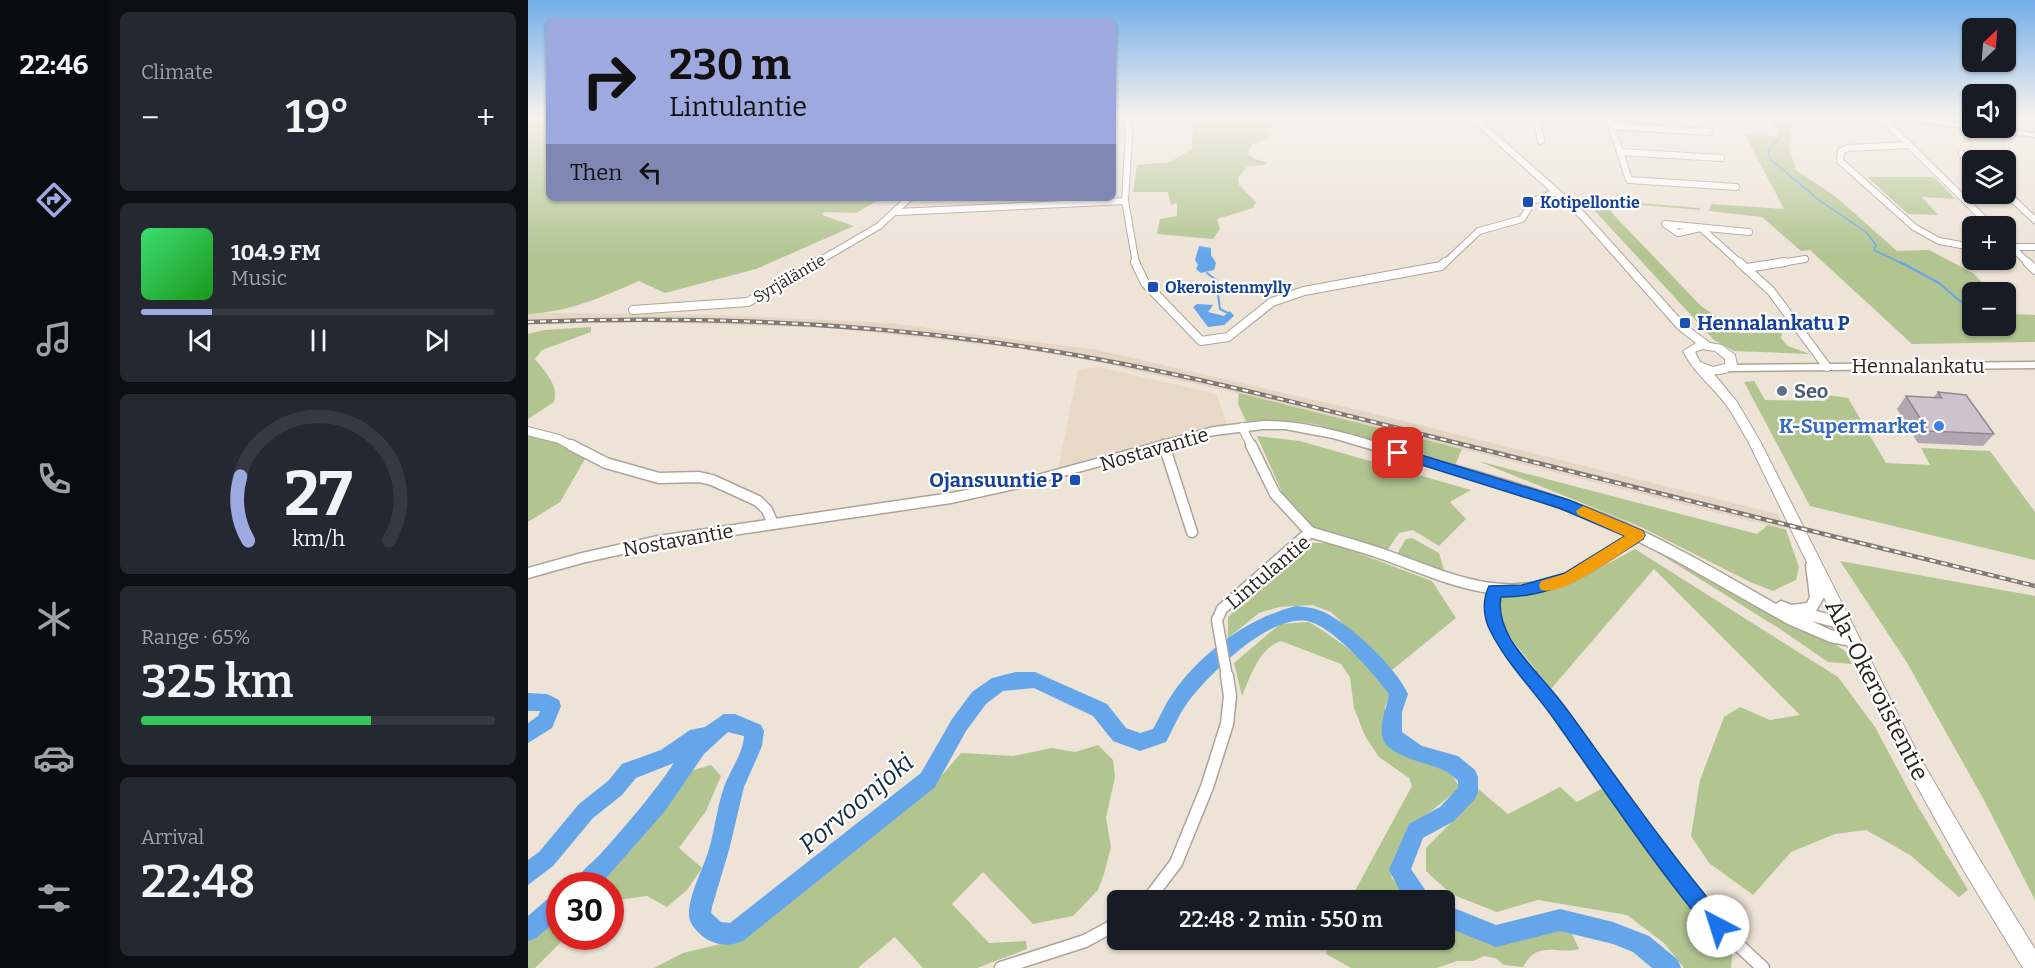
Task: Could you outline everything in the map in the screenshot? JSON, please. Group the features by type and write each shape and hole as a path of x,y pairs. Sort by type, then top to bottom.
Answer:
{"main road":[{"path":"1524,163 1623,259 1682,327 1706,345 1718,348 1726,365 1701,367"},
{"path":"1665,310 1677,331 1692,348 1706,345"},
{"name":"Ala-Okeroistentie","path":"1692,348 1689,355 1691,359 1701,367 1733,405 1768,466 1851,640 1940,810 2035,968"},
{"name":"Ala-Okeroistentie","path":"1726,365 1733,405"}],"street":[{"path":"1128,163 1125,201 1133,258 1145,284 1201,341 1228,337 1272,302 1304,291 1441,266 1479,231 1522,219 1533,201 1556,192"},
{"path":"1624,163 1629,180 1736,187"},
{"path":"1842,163 1914,228 1934,240 1951,246 1962,247"},
{"path":"1928,163 1981,216"},
{"name":"Syrjäläntie","path":"633,310 748,302 879,226 906,201"},
{"path":"897,212 1125,201"},
{"path":"2016,202 2035,220"},
{"path":"1749,232 1701,228 1747,268 1780,301 1825,364"},
{"path":"2016,247 2035,248"},
{"path":"2016,253 2035,270"},
{"path":"1747,268 1805,259"},
{"name":"Hennalankatu","path":"1726,365 2035,359"},
{"name":"Hennalankatu","path":"1825,364 2035,365"},
{"name":"Nostavantie","path":"528,573 658,541 960,496 1088,467 1164,445 1242,427 1285,425 1333,434 1554,501 1638,535 1793,620 1830,636 1851,640"},
{"path":"1242,427 1275,494 1310,532"},
{"path":"528,431 559,439 590,457 640,473 659,478 699,477 712,480 758,501 767,510 773,524"},
{"path":"1164,445 1192,532"},
{"name":"Lintulantie","path":"1156,890 1176,863 1207,787 1227,724 1230,696 1217,620 1222,609 1310,532 1388,556 1441,578 1494,590 1522,591 1569,578 1638,535"},
{"path":"1792,611 1811,608 1817,597 1811,558"},
{"path":"1494,590 1491,606 1495,623 1506,646 1549,698 1681,881 1718,926 1763,968"},
{"name":"Nostavantie","path":"1757,599 1792,611 1843,623"},
{"path":"1001,968 1085,941 1107,929"}],"shaded area":[{"path":"528,314 721,315 889,323 1098,350 1371,413 1778,514 1786,530 1263,399 1088,360 1022,349 831,328 640,322 528,325"},
{"path":"1098,367 1216,394 1227,424 1058,470 1078,370"}],"green space":[{"path":"528,163 546,163 546,201 877,201 856,213 824,212 822,215 854,226 756,269 665,293 639,281 571,307 528,314"},
{"path":"1267,163 1248,166 1238,178 1239,185 1256,202 1253,208 1217,219 1220,229 1213,239 1157,234 1160,219 1177,216 1177,203 1171,205 1168,192 1133,192 1137,165"},
{"path":"1760,163 1794,163 1796,170 1835,196 1897,251 1929,250 1962,267 1962,270 1973,273 1982,282 1962,282 1962,336 2016,336 2016,314 2035,315 2035,342 1912,344 1810,250 1801,251 1762,217 1709,211 1711,204 1784,209"},
{"path":"1867,177 1934,177 1955,199 1922,197 1938,215 1908,214"},
{"path":"1583,198 1700,208 1700,210 1640,205 1613,208 1611,212 1701,306 1740,333 1782,333 1781,338 1788,346 1810,354 1734,351 1714,340"},
{"path":"591,327 591,332 542,350 535,359 553,384 555,396 554,402 528,419 528,334 544,330"},
{"path":"1754,381 1765,400 1825,401 1821,394 1848,398 1886,463 1930,465 1921,448 1990,451 2035,512 2035,560 1810,506 1744,382"},
{"path":"1239,393 1462,449 1455,465 1315,424 1278,420 1246,421 1238,404"},
{"path":"528,435 556,441 585,459 560,502 528,522"},
{"path":"1257,436 1300,441 1471,490 1450,502 1466,519 1439,546 1413,530 1399,533 1387,551 1311,526 1286,501"},
{"path":"1478,461 1757,534 1768,525 1786,530 1799,567 1796,580 1773,591 1750,582 1639,526"},
{"path":"1412,538 1439,553 1445,573 1397,554 1406,539"},
{"path":"1310,543 1331,543 1432,581 1456,618 1392,670 1331,612 1312,605 1279,607 1259,613 1228,638 1228,617"},
{"path":"1647,546 1829,640 1845,651 1852,664 1828,662 1780,629"},
{"path":"1635,549 1838,677 1875,727 1914,800 1968,890 1959,897 1910,855 1866,830 1835,834 1791,852 1753,895 1709,863 1691,836 1700,780 1724,717 1740,707 1770,720 1800,715 1654,569 1551,689 1499,623 1498,597 1518,596 1554,588 1586,575"},
{"path":"1840,561 2035,596 2035,900 1984,800 1906,661"},
{"path":"1309,622 1364,663 1390,695 1385,707 1386,738 1401,755 1448,769 1460,788 1415,824 1391,877 1402,890 1355,890 1412,786 1409,778 1379,757 1365,736 1354,708 1350,677 1341,664 1281,641 1261,656 1242,696 1234,663 1280,624"},
{"path":"1098,745 1113,760 1115,777 1106,818 1111,847 1098,890 1073,916 1033,924 983,872 952,904 989,943 1026,941 1027,949 977,968 923,968 895,937 858,968 654,968 683,953 737,940 937,781 961,753 1013,756 1052,748 1075,752"},
{"path":"711,765 721,776 706,811 679,848 702,868 687,890 667,907 647,896 624,899 624,872 607,872 630,848 690,771"},
{"path":"1560,787 1577,802 1603,788 1692,908 1733,947 1731,968 1684,968 1664,943 1627,915 1538,900 1497,912 1455,896 1455,890 1447,890 1426,871 1426,848 1468,805 1477,788 1508,814"},
{"path":"546,925 546,950 553,950 535,968 528,968 528,940"},
{"path":"1455,929 1492,942 1570,929 1579,949 1535,953 1523,967 1504,965 1495,958 1484,956 1473,961 1457,961 1437,968 1351,968 1326,954 1327,950 1455,950"}],"water":[{"path":"1199,246 1211,248 1211,255 1216,263 1214,270 1201,273 1196,269 1198,265 1195,260"},
{"path":"1197,304 1213,305 1208,312 1224,316 1230,311 1234,316 1224,325 1208,327 1193,307"}],"building":[{"path":"1938,392 1966,395 1994,434 1928,431 1906,396 1942,398"}],"waterway":[{"path":"1775,163 1819,200 1866,232 1876,245 1874,250 1903,264"},
{"path":"1900,262 1939,283 1962,303"},
{"path":"1207,273 1216,280 1220,309 1228,313"},
{"name":"Porvoonjoki","path":"598,872 658,804 697,747 724,723 735,723 754,731 750,753 732,795 719,850 705,890 700,917 719,933 735,933 928,780 959,725 979,698 998,684 1016,680 1035,680 1100,710 1120,735 1140,742 1159,736 1182,696 1223,654 1260,627 1278,618 1296,614 1312,615 1333,626 1358,648 1391,683 1399,694 1393,712 1392,737 1418,754 1451,763 1468,777 1468,792 1447,814 1416,831 1400,870 1412,890"},
{"path":"528,702 547,703 552,706 545,722 528,734"},
{"path":"528,874 546,859 586,811 615,788 629,771 667,757 697,736 705,736"},
{"name":"Porvoonjoki","path":"528,930 546,915"},
{"name":"Porvoonjoki","path":"1455,919 1496,936 1560,920 1613,933 1641,944 1670,968"}],"railway":[{"path":"528,322 702,320 817,325 990,342 1110,361 1288,401 2035,586"}],"slow traffic":[{"path":"1547,586 1569,578 1638,535 1583,511"}],"place":[{"name":"Kotipellontie","path":"1528,202"},
{"name":"Okeroistenmylly","path":"1153,287"},
{"name":"Hennalankatu P","path":"1685,323"},
{"name":"Seo","path":"1782,391"},
{"name":"K-Supermarket","path":"1939,426"},
{"name":"Ojansuuntie P","path":"1075,480"}],"route":[{"path":"1398,453 1564,504 1638,535 1569,578 1522,591 1494,590 1491,606 1495,623 1506,646 1549,698 1681,881 1718,926"}]}
